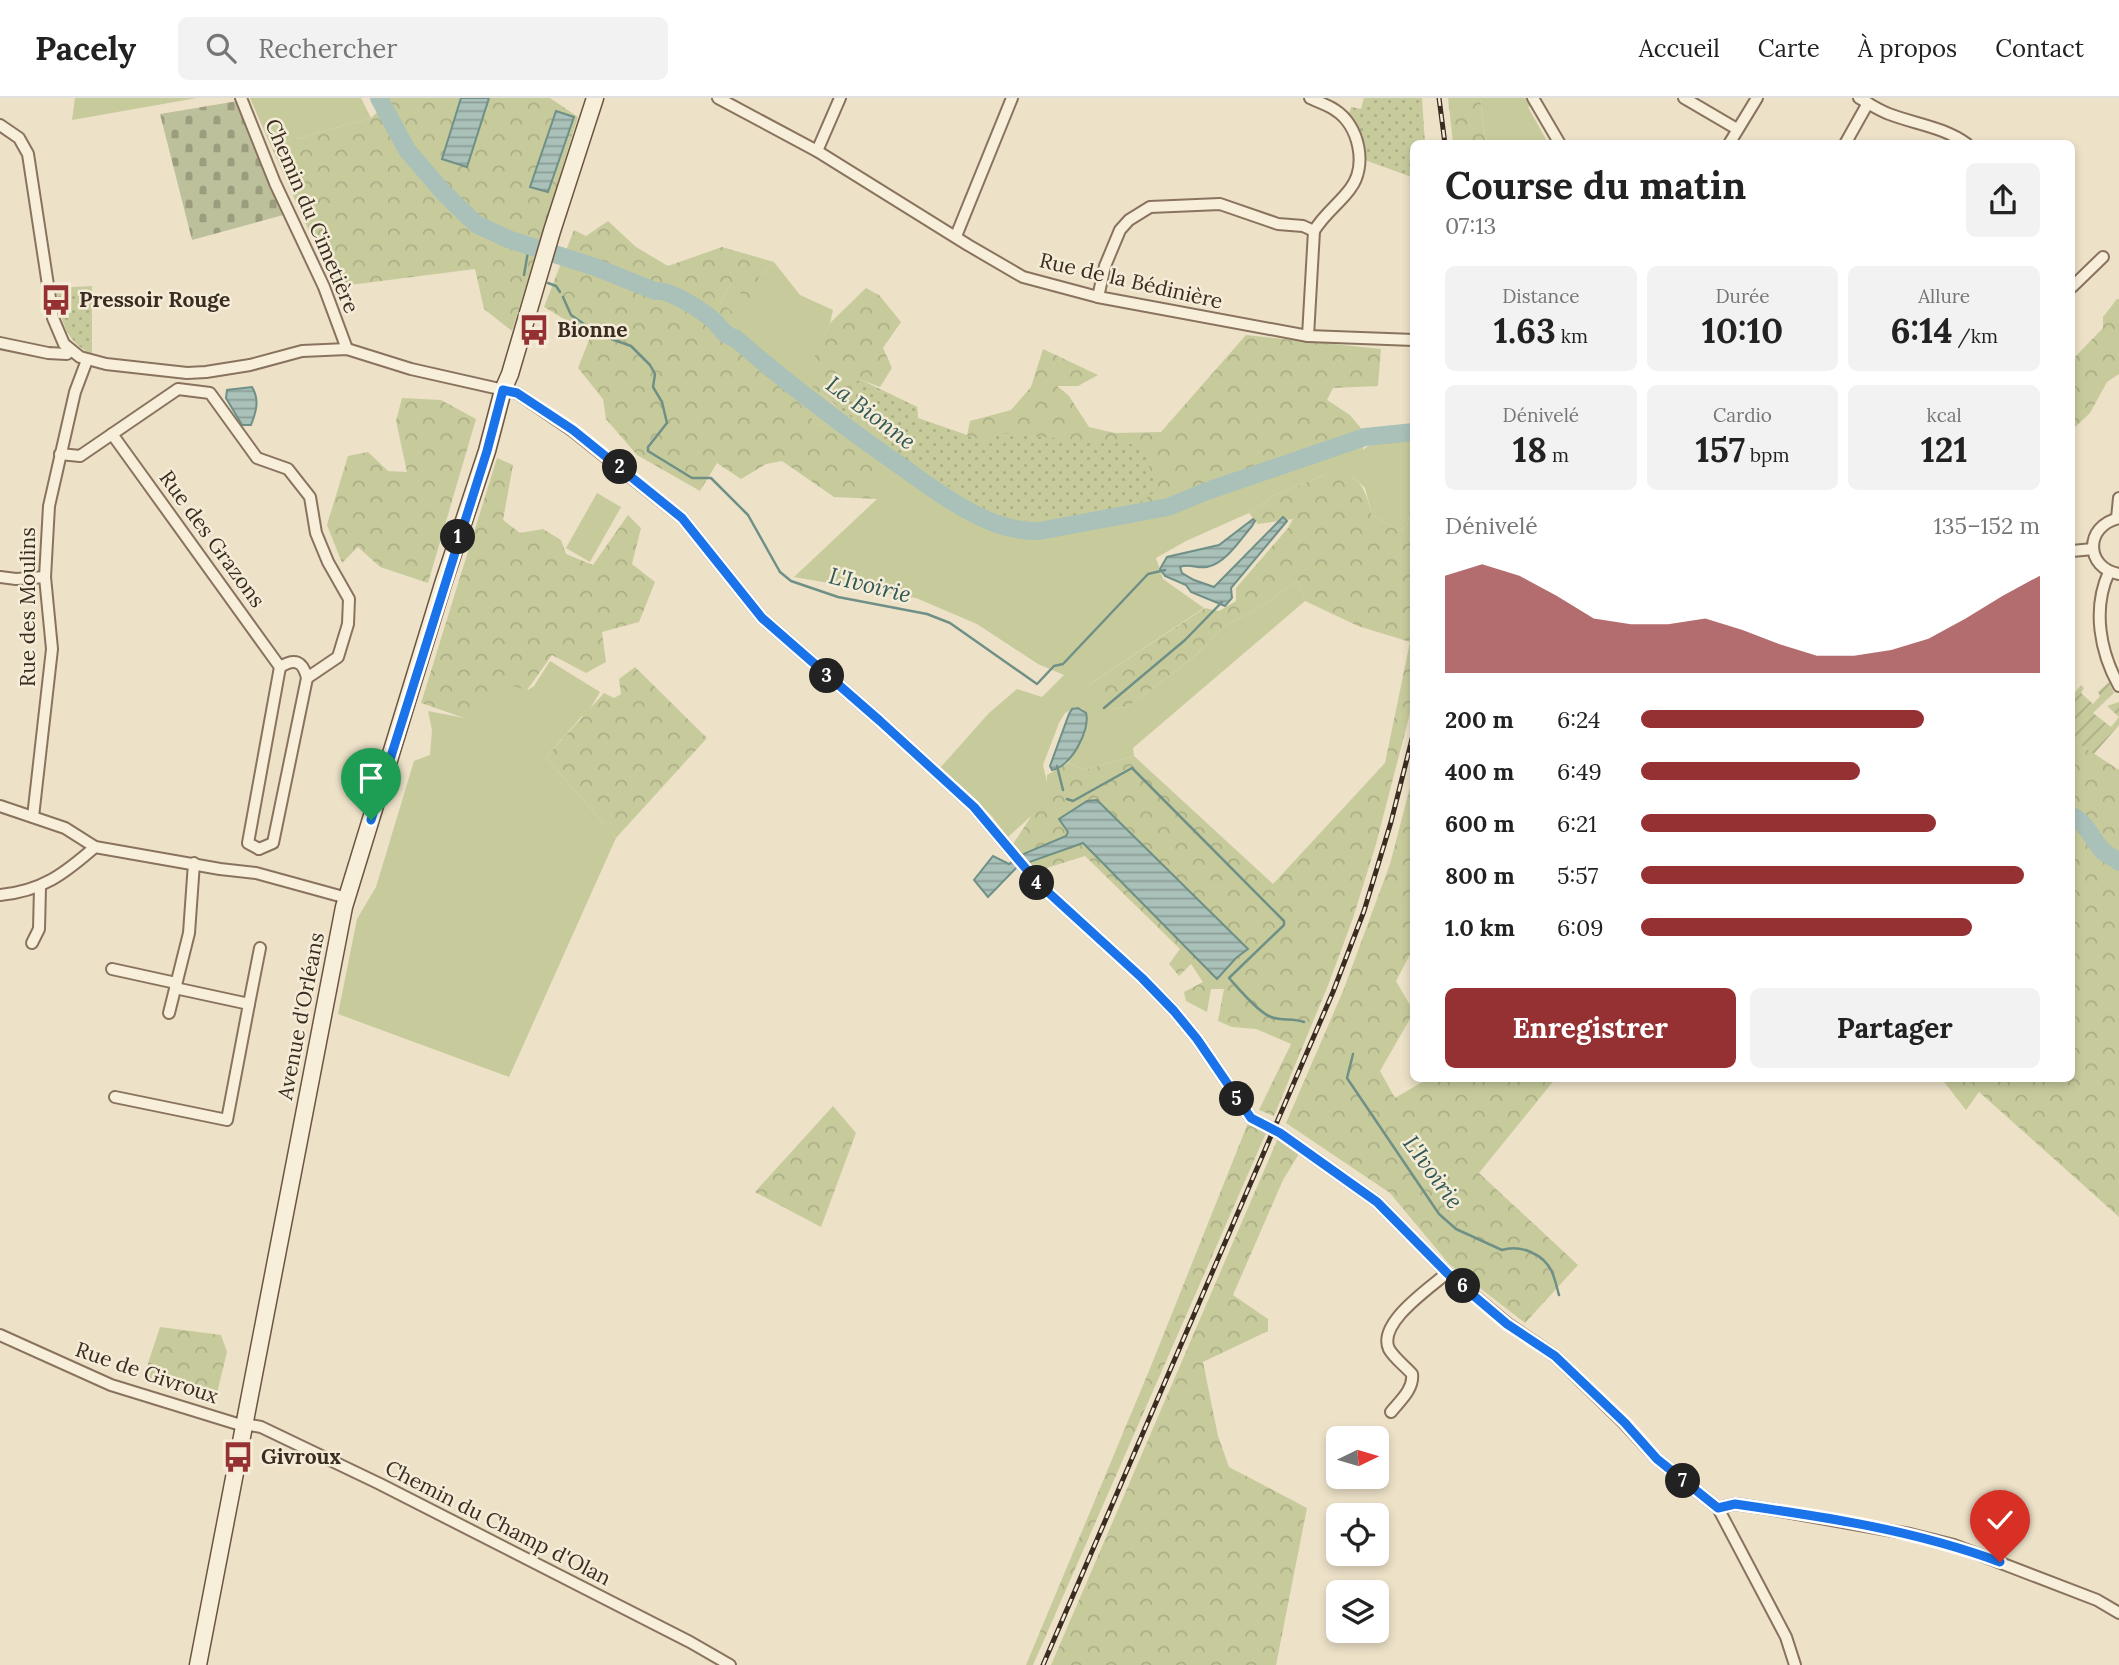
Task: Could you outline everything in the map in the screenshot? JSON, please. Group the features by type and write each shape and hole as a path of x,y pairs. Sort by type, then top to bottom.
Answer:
{"main road":[{"name":"Avenue d'Orléans","path":"198,1665 337,937 443,584 487,451 503,390 595,98"}],"street":[{"name":"Chemin du Cimetière","path":"241,98 275,183 324,287 347,349"},
{"name":"Rue de la Bédinière","path":"718,98 817,151 1023,277 1098,297 1308,336 1410,340"},
{"path":"817,151 840,98"},
{"path":"956,236 1012,98"},
{"path":"1308,336 1314,231 1352,187 1358,172 1360,153 1350,126 1337,110 1310,98"},
{"path":"1534,98 1558,140"},
{"path":"1684,98 1737,130"},
{"path":"1731,140 1757,98"},
{"path":"1847,140 1863,101 1888,114 1957,136 1962,140"},
{"path":"0,125 19,138 28,154 53,318 60,337 71,351 87,360 187,373 250,365 302,351 347,349 411,369 517,393 573,430 682,518 762,618 964,798 1038,883 1174,1011 1197,1039 1251,1118 1280,1133 1377,1202 1447,1273 1507,1324 1555,1356 1625,1423 1657,1459 1718,1508 1786,1637 1795,1665"},
{"path":"1098,297 1105,266 1120,230 1129,220 1150,207 1220,204 1278,224 1303,226 1314,231"},
{"path":"2075,283 2103,257"},
{"path":"0,343 48,353 67,354 71,351"},
{"name":"Rue des Moulins","path":"33,817 52,649 45,577 49,506 75,392 87,360"},
{"path":"60,454 80,456 178,388 210,393 257,458 288,470 310,497 316,533 349,604 348,624 338,657 307,678"},
{"name":"Rue des Grazons","path":"112,434 280,667"},
{"path":"2118,681 2104,652 2100,628 2102,597 2114,573 2099,564 2093,550 2096,533 2102,526 2118,518 2119,498"},
{"path":"2075,551 2093,550"},
{"path":"0,577 45,577"},
{"path":"288,663 300,664 305,668 307,678 273,843 259,849 248,843 280,667 288,663"},
{"path":"0,806 65,828 95,847 256,873 347,898"},
{"path":"0,895 23,893 40,887 80,861 95,847"},
{"path":"256,873 259,849"},
{"path":"169,1013 189,933 194,863"},
{"path":"32,943 39,929 40,887"},
{"path":"115,1097 227,1120 260,948"},
{"path":"113,969 249,1004"},
{"path":"1391,1412 1413,1379 1412,1374 1391,1352 1388,1330 1396,1318 1447,1273"},
{"name":"Rue de Givroux","path":"0,1335 99,1381 245,1425"},
{"name":"Chemin du Champ d'Olan","path":"245,1425 261,1427 380,1484 730,1665"},
{"path":"1718,1508 1735,1504 1769,1509 1910,1534 1954,1545 2097,1600 2119,1613"}],"green space":[{"path":"75,98 197,98 72,120"},
{"path":"250,98 361,98 371,118 271,146"},
{"path":"388,98 550,98 578,117 512,331 484,309 475,269 334,287 271,146 371,118 389,101"},
{"path":"1364,98 1422,98 1425,140 1410,140 1410,177 1365,160 1361,135 1349,114 1351,107 1361,109"},
{"path":"1448,98 1480,98 1486,140 1453,140"},
{"path":"1480,98 1530,98 1533,105 1528,107 1546,140 1486,140"},
{"path":"238,101 287,214 192,240 160,114"},
{"path":"608,221 636,247 668,266 722,247 774,262 758,278 760,295 748,301 731,284 721,302 738,317 729,327 732,335 741,347 772,369 819,426 833,420 891,464 872,479 878,499 834,497 782,461 766,464 741,479 717,463 700,491 637,455 606,419 603,399 578,368 591,335 544,307 574,230 586,236"},
{"path":"774,262 800,295 833,310 805,380 836,406 859,379 917,407 918,418 1158,501 1330,443 1363,450 1378,438 1410,434 1410,510 1407,526 1399,531 1372,515 1365,488 1354,478 1329,473 1273,496 1249,513 1186,541 1156,558 1163,579 1204,608 1090,684 1111,709 1127,707 1193,658 1224,626 1266,604 1298,580 1305,601 1133,748 1134,756 1084,770 1068,763 1080,744 1083,709 1076,707 1065,713 1043,765 1047,782 1060,790 1008,837 991,815 941,767 989,713 1017,689 1042,697 1064,675 1038,664 977,624 916,598 794,577 877,499 856,438 834,420 819,426 802,410 772,369 733,341 721,302 731,284 758,278"},
{"path":"92,286 92,354 75,343 69,335 59,308 56,288"},
{"path":"866,288 879,295 901,322 883,348 892,368 880,387 859,379 837,406 804,380 830,323"},
{"path":"2119,299 2119,374 2107,382 2090,413 2075,427 2075,357 2103,328 2103,317"},
{"path":"1246,335 1381,349 1378,386 1333,388 1327,400 1350,415 1365,433 1363,450 1330,443 1158,501 1136,504 966,441 970,421 1011,410 1031,387 1043,349 1098,375 1078,386 1057,386 1069,396 1089,427 1115,433 1161,432"},
{"path":"859,379 917,407 918,418 963,435 992,442 996,433 1142,445 1157,491 1136,504 1068,517 1017,521 987,510 908,462 837,406"},
{"path":"402,398 441,400 476,419 428,583 380,567 358,547 342,563 327,525 348,456 368,452 388,471 407,472 396,421"},
{"path":"497,458 513,465 503,520 520,533 543,529 561,540 566,554 593,565 628,515 641,528 632,564 655,582 639,622 602,632 606,662 586,673 552,655 527,690 495,681 470,720 421,703"},
{"path":"1329,473 1340,473 1348,475 1360,484 1372,515 1399,531 1407,526 1410,510 1410,642 1358,626 1305,601 1298,580 1266,604 1224,626 1193,658 1127,707 1111,709 1099,701 1090,684 1205,608 1219,611 1236,601 1236,588 1293,519 1258,524 1249,513 1273,496"},
{"path":"597,493 621,507 590,562 566,548"},
{"path":"1410,642 1410,713 1376,844 1329,983 1274,1116 1259,1110 1291,1044 1256,1029 1232,1027 1218,1021 1224,989 1211,989 1207,1012 1186,1001 1184,992 1203,982 1191,964 1179,976 1169,964 1180,949 1085,856 1034,872 1013,844 1032,815 1059,790 1047,782 1047,775 1068,763 1084,770 1134,756 1273,884 1385,763"},
{"path":"550,661 600,692 585,717 582,716 546,757 616,838 509,1077 338,1014 357,919 376,887 414,761 430,755 432,730 428,711 470,719 495,680 528,690 534,686"},
{"path":"635,667 707,738 616,838 546,757 604,693 614,698 621,694 619,679"},
{"path":"2109,682 2114,693 2093,713 2111,727 2119,717 2119,725 2094,754 2075,741 2075,692 2081,685 2084,688 2081,693 2093,704 2100,696 2098,692"},
{"path":"2119,702 2119,717 2107,706"},
{"path":"2075,741 2119,770 2119,1217 1979,1092 1966,1110 1944,1082 2075,1082"},
{"path":"1410,787 1410,955 1396,981 1410,1005 1410,1019 1380,1071 1395,1098 1422,1082 1553,1082 1479,1173 1578,1265 1525,1323 1449,1264 1390,1193 1286,1123 1343,991 1390,864"},
{"path":"833,1106 856,1133 821,1227 755,1192"},
{"path":"1248,1123 1266,1133 1033,1665 1026,1665 1151,1366"},
{"path":"1278,1138 1300,1152 1283,1180 1233,1295 1268,1319 1268,1331 1203,1362 1218,1436 1229,1467 1307,1508 1276,1665 1051,1665"},
{"path":"160,1327 221,1335 227,1352 217,1393 206,1398 147,1378 148,1363"}],"water":[{"path":"461,98 489,98 467,167 442,159"},
{"path":"556,111 574,117 548,192 530,187"},
{"path":"252,387 257,401 254,415 251,425 242,425 226,398 227,390"},
{"path":"1283,517 1287,521 1231,588 1232,598 1225,606 1191,592 1186,585 1165,576 1160,569 1167,557 1219,545 1253,519 1255,521 1252,526 1232,550 1214,565 1180,567 1182,573 1214,587"},
{"path":"1078,708 1086,713 1087,720 1082,738 1066,763 1052,770 1050,766 1069,714 1072,709"},
{"path":"1097,800 1248,949 1217,979 1083,843 1018,866 988,897 974,880 993,856 1009,864 1021,855 1066,836 1068,832 1059,819 1087,801"}],"waterway":[{"name":"La Bionne","path":"379,98 407,150 443,192 476,224 508,239 595,267 655,291 669,293 686,302 709,317 725,334 735,338 883,454 961,507 1002,526 1039,531 1168,507 1365,437 1410,432"},
{"name":"L'Ivoirie","path":"524,275 529,246"},
{"name":"L'Ivoirie","path":"548,283 556,286 560,292"},
{"name":"L'Ivoirie","path":"563,297 571,315 600,335 631,346 655,374 653,387 662,402 667,423 648,447 648,451 692,478 711,478 748,515 780,572 791,581 838,597 927,614 950,623 1037,684 1054,666 1063,664 1148,574 1165,570"},
{"path":"1104,708 1185,640 1222,602"},
{"name":"L'Ivoirie","path":"1057,766 1063,790"},
{"name":"L'Ivoirie","path":"1067,799 1073,801 1132,768 1284,921 1284,925 1229,978 1266,1014 1304,1022"},
{"name":"La Bionne","path":"2075,818 2100,848 2119,862"},
{"name":"L'Ivoirie","path":"1353,1054 1347,1078 1439,1214 1456,1229 1502,1250 1516,1248 1531,1252 1543,1260 1552,1272 1559,1295"}],"railway":[{"path":"1439,98 1444,140"},
{"path":"1043,1665 1333,992 1364,911 1410,747"}],"place":[{"name":"Pressoir Rouge","path":"56,300"},
{"name":"Bionne","path":"534,330"},
{"name":"Givroux","path":"238,1457"}],"route":[{"path":"371,820 487,451 503,390 517,393 573,430 682,518 762,618 974,807 1038,883 1174,1011 1197,1039 1251,1118 1280,1133 1377,1202 1447,1273 1507,1324 1555,1356 1625,1423 1657,1459 1682,1480 1718,1508 1735,1504 1910,1534 1954,1545 2000,1562"}]}
